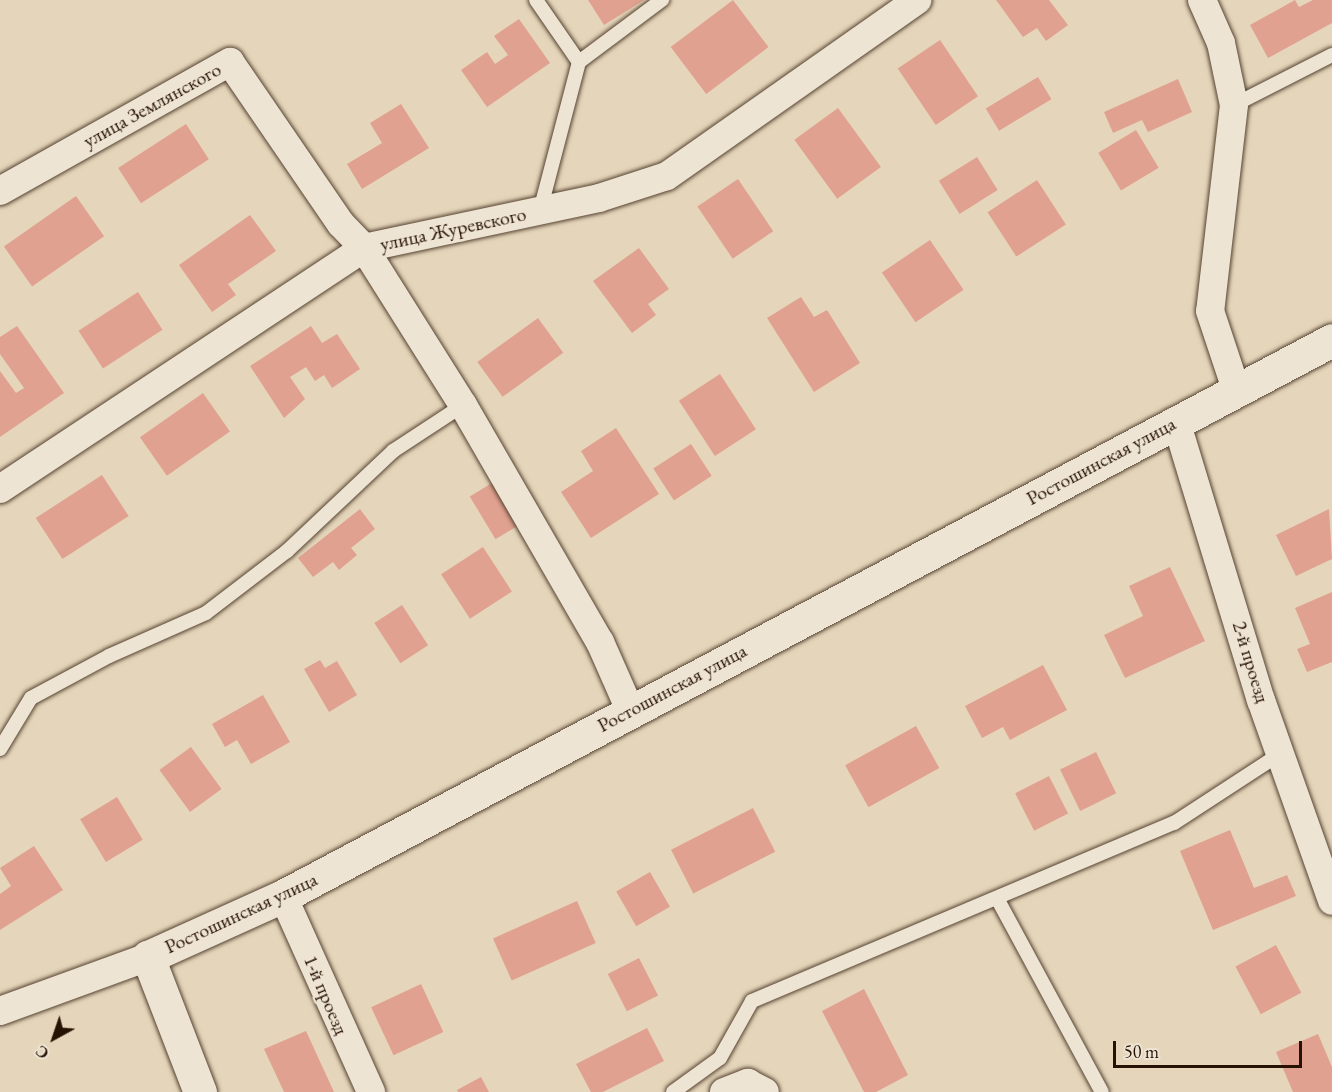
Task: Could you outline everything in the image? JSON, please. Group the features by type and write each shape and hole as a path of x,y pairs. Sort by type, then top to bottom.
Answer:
{"main road":[{"name":"Ростошинская улица","path":"148,957 283,896 630,710 1332,340"},
{"path":"148,957 200,1092"}],"street":[{"name":"улица Журевского","path":"0,489 363,248 599,198 667,176 917,0"},
{"path":"1202,0 1221,44 1234,105 1210,311 1236,390"},
{"name":"улица Землянского","path":"0,190 230,62 341,224 363,248"},
{"path":"363,248 463,405 600,642 630,710"},
{"name":"2-й проезд","path":"1176,422 1280,754 1332,901"},
{"name":"1-й проезд","path":"283,896 371,1092"},
{"name":"Ростошинская улица","path":"0,1011 148,957"},
{"path":"724,1092 748,1083 765,1092"}],"lane":[{"path":"536,0 579,62"},
{"path":"540,211 579,62 662,0"},
{"path":"1234,105 1332,55"},
{"path":"0,748 31,698 110,656 206,613 287,551 393,451 463,405"},
{"path":"673,1092 720,1058 752,1002 832,965 998,900 1174,823 1280,754"},
{"path":"998,900 1102,1092"}],"building":[{"path":"588,0 644,0 604,25"},
{"path":"733,0 769,47 706,94 671,47"},
{"path":"996,0 1049,0 1068,25 1046,41 1037,28 1023,37"},
{"path":"1295,0 1299,7 1313,0 1332,0 1332,23 1268,58 1250,25"},
{"path":"519,19 550,63 487,107 461,70 487,52 495,64 508,55 494,36"},
{"path":"940,40 978,96 936,125 898,69"},
{"path":"1038,77 1051,99 999,131 986,108"},
{"path":"1178,79 1192,112 1148,132 1142,120 1113,133 1104,112"},
{"path":"401,104 429,148 362,189 347,164 382,143 370,123"},
{"path":"838,108 881,167 837,199 794,140"},
{"path":"186,124 209,159 141,203 118,168"},
{"path":"1136,130 1159,168 1121,190 1098,153"},
{"path":"977,157 998,190 960,214 939,181"},
{"path":"738,179 773,231 733,259 697,206"},
{"path":"1037,180 1066,224 1016,257 988,212"},
{"path":"76,196 104,236 32,287 4,246"},
{"path":"250,215 276,251 228,284 236,295 212,312 179,265"},
{"path":"930,240 964,290 915,322 882,272"},
{"path":"639,248 669,289 648,304 656,315 632,333 593,281"},
{"path":"138,292 163,330 103,368 78,331"},
{"path":"801,297 814,317 827,310 860,363 814,392 767,318"},
{"path":"538,318 563,353 503,397 477,362"},
{"path":"17,326 64,393 0,437 0,371 16,393 24,388 0,354 0,337"},
{"path":"311,326 322,343 337,334 360,369 332,388 324,375 315,381 306,367 290,377 305,399 284,418 250,366"},
{"path":"720,374 756,429 715,456 679,401"},
{"path":"203,393 230,432 167,476 140,437"},
{"path":"616,428 659,494 591,538 561,492 593,471 581,451"},
{"path":"691,444 712,476 674,500 653,469"},
{"path":"102,475 129,516 62,559 36,518"},
{"path":"492,483 518,526 495,539 470,496"},
{"path":"360,509 375,529 351,548 357,555 339,570 333,562 313,577 298,558"},
{"path":"1329,509 1332,559 1296,576 1276,535"},
{"path":"483,547 512,591 470,619 441,574"},
{"path":"1170,567 1205,641 1125,678 1104,635 1143,616 1129,586"},
{"path":"1332,592 1332,662 1307,672 1297,649 1310,644 1295,608"},
{"path":"402,605 428,645 400,663 374,623"},
{"path":"320,660 325,668 337,661 357,695 329,712 304,669"},
{"path":"1043,665 1067,710 1010,740 1003,727 982,738 965,706"},
{"path":"263,695 290,742 251,764 237,740 225,747 212,724"},
{"path":"916,726 939,768 868,807 845,765"},
{"path":"191,747 222,789 190,812 159,770"},
{"path":"1096,752 1116,793 1080,811 1060,770"},
{"path":"1049,776 1068,813 1034,831 1015,793"},
{"path":"117,797 143,840 106,862 80,819"},
{"path":"753,808 775,852 693,893 671,850"},
{"path":"1230,830 1254,888 1287,875 1296,896 1213,930 1180,851"},
{"path":"34,846 63,890 0,930 0,894 11,886 0,868"},
{"path":"650,872 670,907 636,926 616,892"},
{"path":"577,901 596,943 512,980 493,938"},
{"path":"1276,945 1301,993 1261,1014 1235,967"},
{"path":"639,958 658,995 627,1011 608,974"},
{"path":"421,984 443,1032 394,1055 371,1007"},
{"path":"864,989 908,1075 876,1092 864,1092 822,1011"},
{"path":"647,1028 664,1061 603,1092 591,1092 576,1064"},
{"path":"306,1031 334,1092 284,1092 264,1049"},
{"path":"1318,1034 1332,1067 1332,1092 1293,1092 1276,1052"},
{"path":"481,1077 489,1092 458,1092 457,1090"}]}
